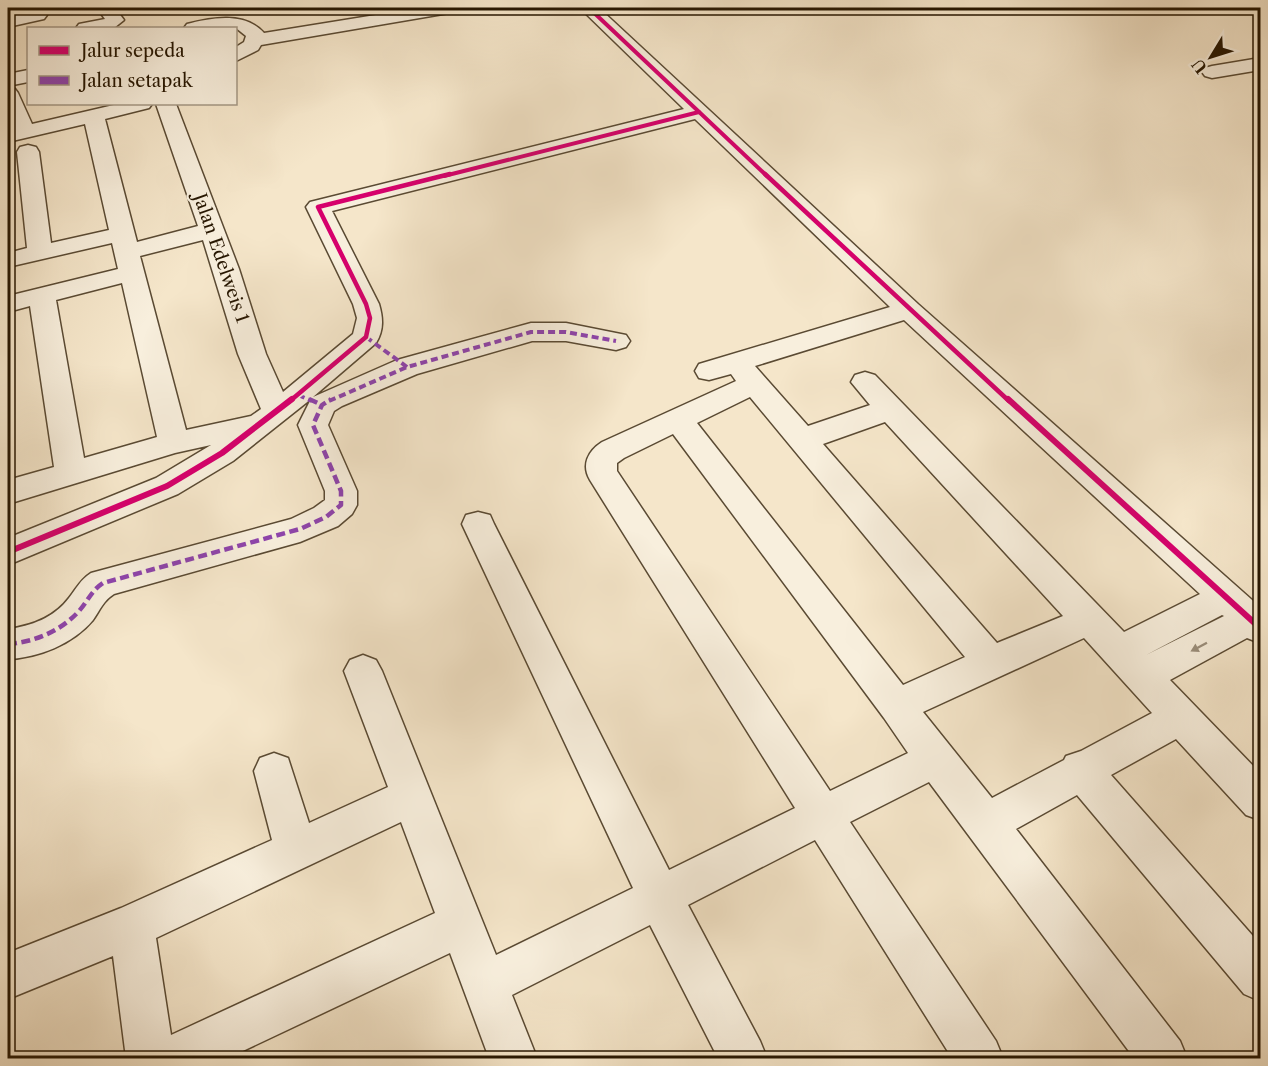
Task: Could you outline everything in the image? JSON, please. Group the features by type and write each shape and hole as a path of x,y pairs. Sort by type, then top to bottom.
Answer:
{"street":[{"path":"91,27 110,24 116,20 106,8"},
{"path":"198,8 201,27 232,24 252,34 449,8"},
{"path":"252,34 381,8"},
{"path":"589,8 909,310 1246,615 1131,664"},
{"path":"8,22 39,17"},
{"path":"237,54 251,46 252,34"},
{"path":"1212,72 1260,64"},
{"path":"8,81 27,76"},
{"path":"27,88 8,93 23,145 40,253"},
{"path":"23,145 91,131 140,105"},
{"name":"Jalan Edelweis 1","path":"166,105 212,230 252,354 289,409"},
{"path":"8,552 167,486 222,453 289,409 366,337 370,318 366,304 318,207 699,112"},
{"path":"91,131 126,253 174,443"},
{"path":"8,304 42,296 126,253 212,230"},
{"path":"8,260 40,253 126,253"},
{"path":"42,296 71,474"},
{"path":"909,310 733,373 678,420 603,456 600,464 601,472 978,1059"},
{"path":"8,492 289,409 332,399 407,367 531,332 566,332 616,341"},
{"path":"366,337 407,367"},
{"path":"733,373 804,439 991,662"},
{"path":"865,382 1260,801"},
{"path":"8,644 26,643 66,623 81,608 88,592 103,584 300,529 326,517 341,505 341,491 313,425 289,409"},
{"path":"804,439 890,409"},
{"path":"678,420 1163,1059"},
{"path":"478,524 659,896 742,1059"},
{"path":"897,706 991,662 1090,620"},
{"path":"363,671 512,1058"},
{"path":"986,823 1181,717"},
{"path":"484,985 935,759"},
{"path":"1080,770 1260,978"},
{"path":"274,771 296,849"},
{"path":"8,976 132,926 411,797"},
{"path":"176,1059 461,924"},
{"path":"132,926 150,1059"}],"marked path":[{"path":"8,644 28,641 55,630 72,618 83,606 90,593 103,583 300,529 326,517 341,505 341,491 313,425 322,405 332,399 407,367 531,332 566,332 616,341"},
{"path":"366,337 407,367"},
{"path":"298,395 322,405"}],"cycle path":[{"path":"589,8 909,310 1260,628"},
{"path":"8,552 167,486 222,453 277,412 366,337 370,318 366,304 318,207 699,112"}]}
